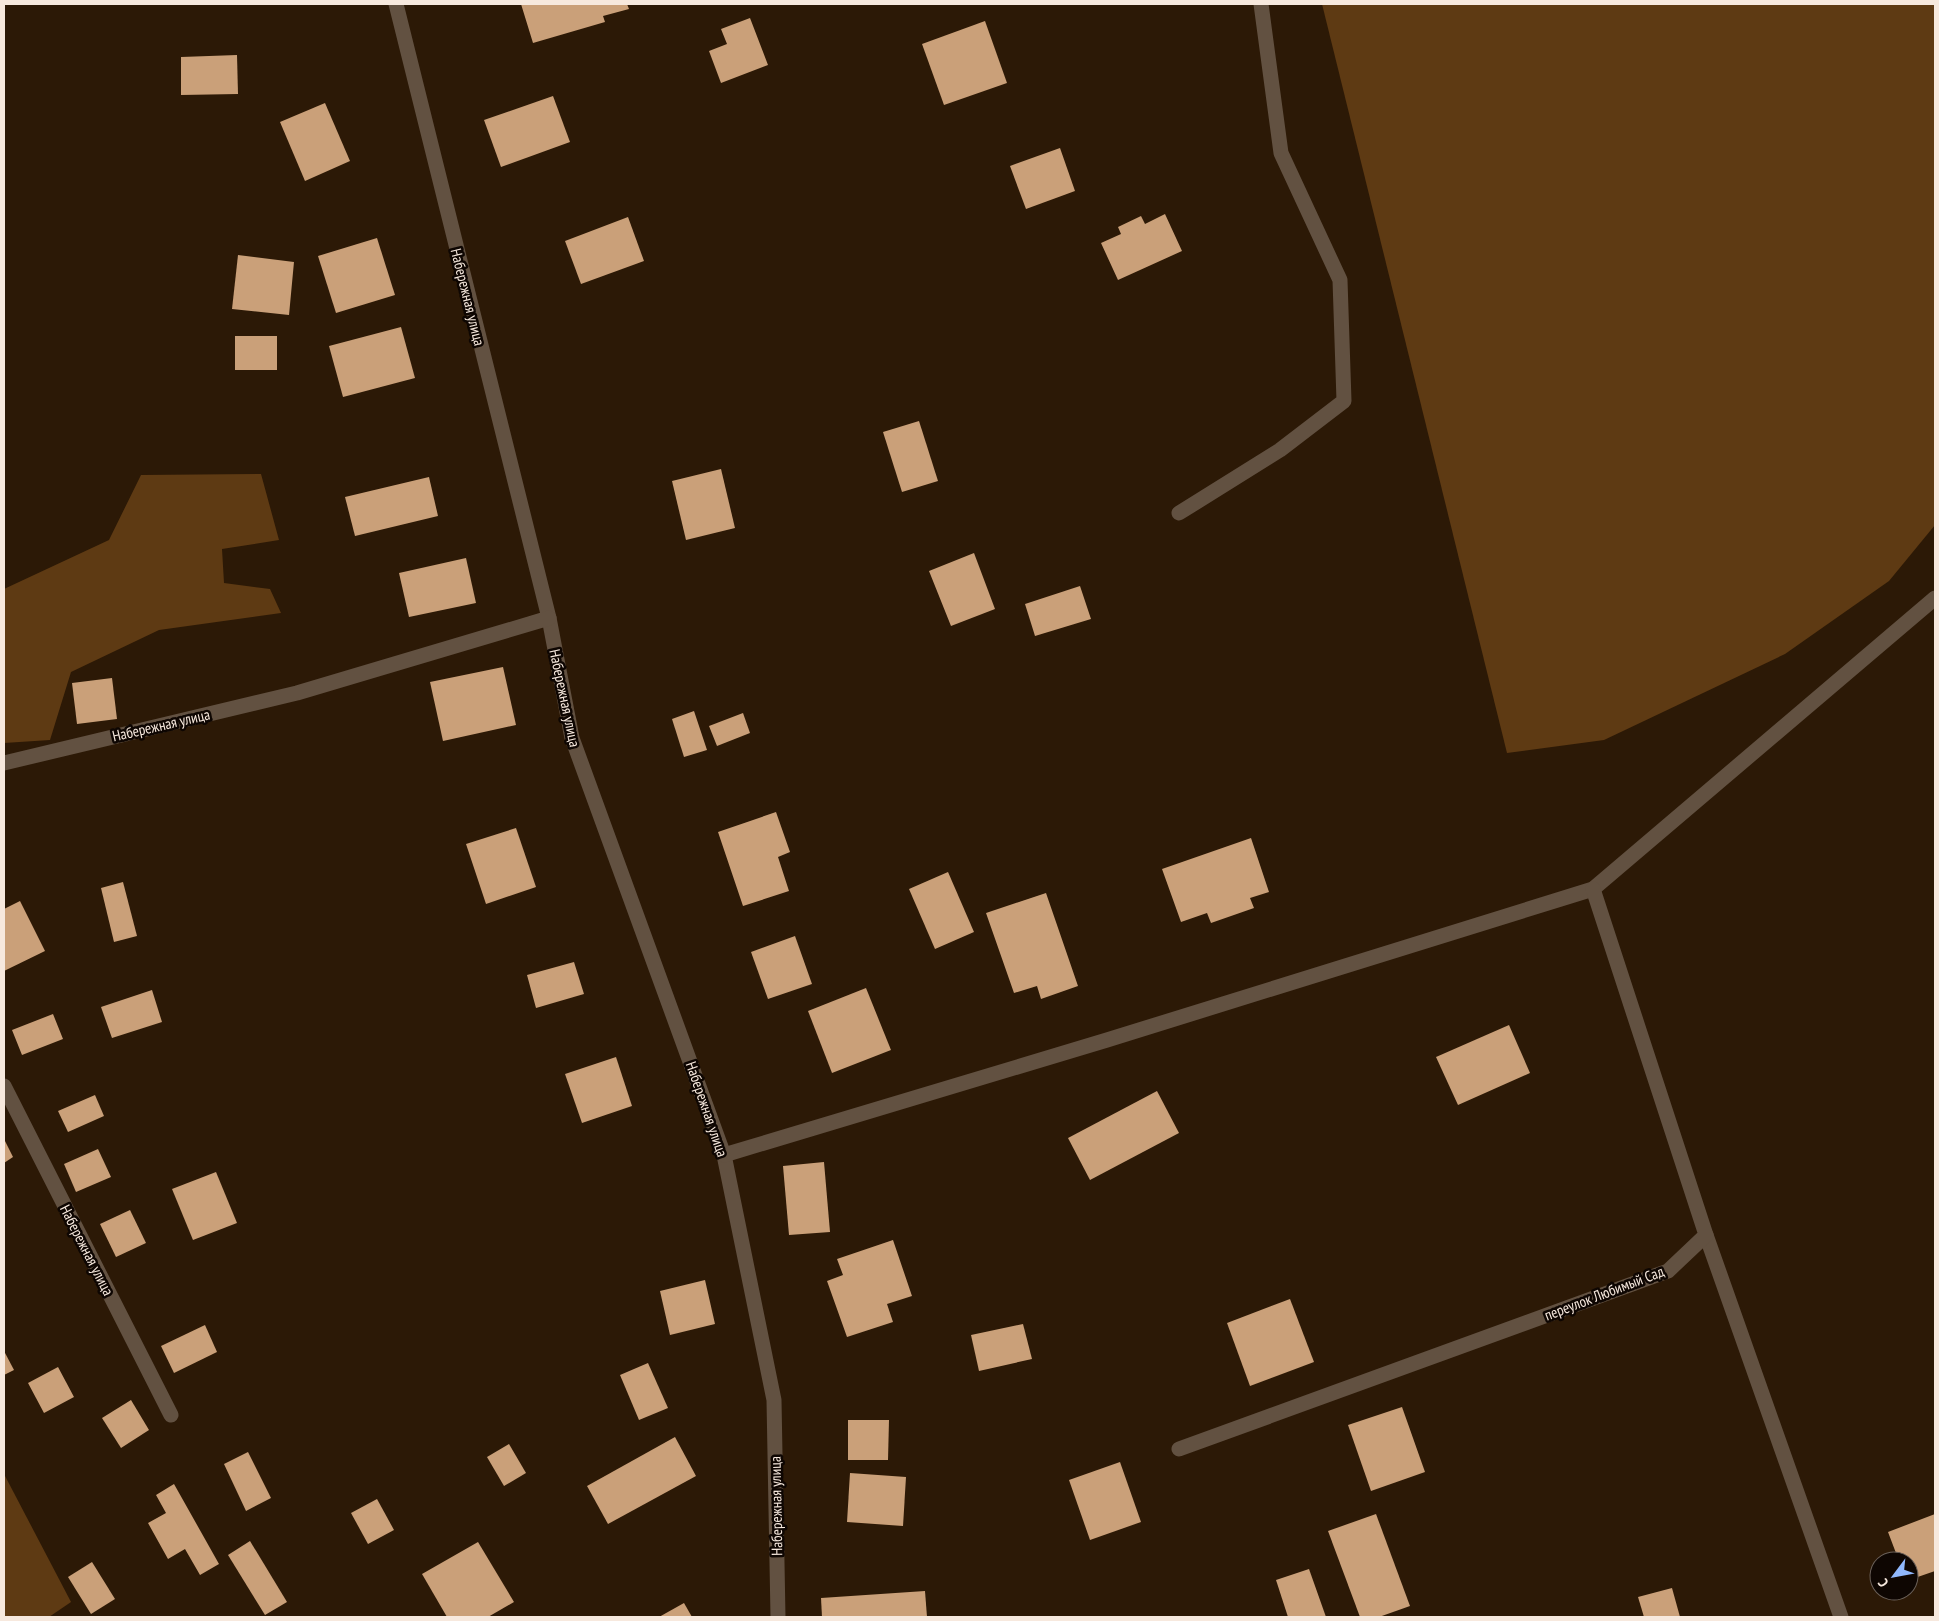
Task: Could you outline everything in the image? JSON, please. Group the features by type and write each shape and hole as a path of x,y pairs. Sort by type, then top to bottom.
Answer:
{"street":[{"name":"Набережная улица","path":"396,4 549,618 572,738 724,1154 774,1400 778,1617"},
{"path":"1178,513 1280,450 1344,401 1340,280 1280,153 1261,4"},
{"path":"724,1154 1107,1040 1593,889 1935,598"},
{"name":"Набережная улица","path":"4,763 297,693 549,618"},
{"path":"1593,889 1706,1235 1841,1617"},
{"name":"Набережная улица","path":"4,1086 171,1415"},
{"name":"переулок Любимый Сад","path":"1179,1450 1668,1271 1706,1235"}],"shaded area":[{"path":"1322,4 1935,4 1935,525 1889,581 1785,654 1604,740 1507,753"},
{"path":"261,474 279,540 222,549 224,583 270,589 281,613 159,630 71,672 50,740 4,743 4,589 109,540 141,475"},
{"path":"4,1474 71,1602 49,1617 4,1617"}],"building":[{"path":"521,4 627,4 629,9 603,16 605,22 533,43"},
{"path":"750,18 768,65 721,83 709,51 727,44 721,29"},
{"path":"985,21 1007,83 944,105 922,44"},
{"path":"237,55 238,94 181,95 181,57"},
{"path":"553,96 570,142 501,167 484,120"},
{"path":"325,103 350,161 305,181 280,122"},
{"path":"1060,148 1075,191 1026,209 1010,166"},
{"path":"1165,214 1182,251 1118,280 1101,243 1121,234 1118,227 1141,216 1145,224"},
{"path":"628,217 644,261 581,284 565,241"},
{"path":"377,238 395,295 336,313 318,256"},
{"path":"238,255 294,262 289,315 232,309"},
{"path":"401,327 415,378 343,397 329,346"},
{"path":"235,336 277,336 277,370 235,370"},
{"path":"919,421 938,481 902,492 883,432"},
{"path":"721,469 735,528 686,540 672,481"},
{"path":"429,477 438,516 355,536 345,497"},
{"path":"974,553 995,609 951,626 929,571"},
{"path":"466,558 476,603 409,617 399,573"},
{"path":"1080,586 1091,619 1035,636 1025,604"},
{"path":"503,667 516,725 443,741 430,682"},
{"path":"112,678 117,719 77,724 72,683"},
{"path":"694,711 707,750 684,757 672,719"},
{"path":"743,713 750,733 717,746 709,726"},
{"path":"776,812 790,852 778,857 789,891 743,906 718,832"},
{"path":"516,828 536,887 486,904 466,844"},
{"path":"1251,838 1269,892 1250,898 1254,908 1211,923 1207,913 1181,922 1162,869"},
{"path":"948,872 974,932 935,949 909,889"},
{"path":"123,882 137,936 114,942 101,888"},
{"path":"1046,893 1078,986 1041,999 1037,986 1014,993 986,913"},
{"path":"20,901 45,951 4,971 4,909"},
{"path":"795,936 812,984 768,999 751,952"},
{"path":"574,962 584,994 536,1008 527,975"},
{"path":"866,988 891,1050 832,1073 808,1011"},
{"path":"152,990 162,1022 112,1038 101,1007"},
{"path":"53,1014 63,1039 22,1055 12,1030"},
{"path":"1509,1025 1530,1073 1458,1105 1436,1057"},
{"path":"616,1057 632,1106 582,1123 565,1074"},
{"path":"1157,1091 1179,1133 1090,1180 1068,1138"},
{"path":"95,1095 104,1116 68,1132 58,1111"},
{"path":"4,1139 13,1157 4,1163"},
{"path":"98,1149 111,1177 76,1192 64,1164"},
{"path":"824,1162 830,1232 789,1235 783,1166"},
{"path":"216,1172 237,1223 193,1240 172,1189"},
{"path":"130,1210 146,1243 116,1257 100,1224"},
{"path":"893,1240 912,1296 887,1304 893,1322 847,1337 827,1281 843,1275 837,1259"},
{"path":"705,1280 715,1324 670,1335 660,1291"},
{"path":"1290,1299 1314,1362 1250,1386 1227,1323"},
{"path":"1023,1324 1032,1359 979,1371 971,1335"},
{"path":"205,1325 217,1352 174,1373 161,1346"},
{"path":"4,1351 14,1370 4,1375"},
{"path":"648,1363 668,1408 639,1420 620,1375"},
{"path":"58,1367 74,1397 44,1413 28,1383"},
{"path":"131,1400 149,1430 121,1448 102,1418"},
{"path":"1402,1407 1425,1472 1371,1491 1348,1425"},
{"path":"848,1420 889,1420 888,1460 848,1460"},
{"path":"675,1437 696,1476 608,1524 587,1486"},
{"path":"509,1444 526,1473 504,1486 487,1457"},
{"path":"248,1452 271,1498 246,1511 224,1464"},
{"path":"1120,1462 1141,1522 1090,1540 1069,1480"},
{"path":"850,1473 906,1477 903,1526 847,1522"},
{"path":"174,1484 219,1564 200,1575 185,1549 168,1559 148,1523 166,1513 156,1495"},
{"path":"377,1499 394,1530 368,1544 351,1513"},
{"path":"1376,1514 1410,1606 1379,1617 1360,1617 1328,1531"},
{"path":"1935,1514 1935,1571 1919,1577 1919,1551 1895,1551 1888,1532"},
{"path":"250,1541 287,1602 265,1615 228,1555"},
{"path":"478,1542 514,1602 488,1617 447,1617 422,1574"},
{"path":"92,1562 115,1599 91,1614 68,1577"},
{"path":"1309,1569 1326,1617 1288,1617 1276,1580"},
{"path":"1672,1588 1680,1617 1644,1617 1638,1597"},
{"path":"925,1591 927,1617 822,1617 821,1598"},
{"path":"684,1603 692,1617 659,1617"}]}
